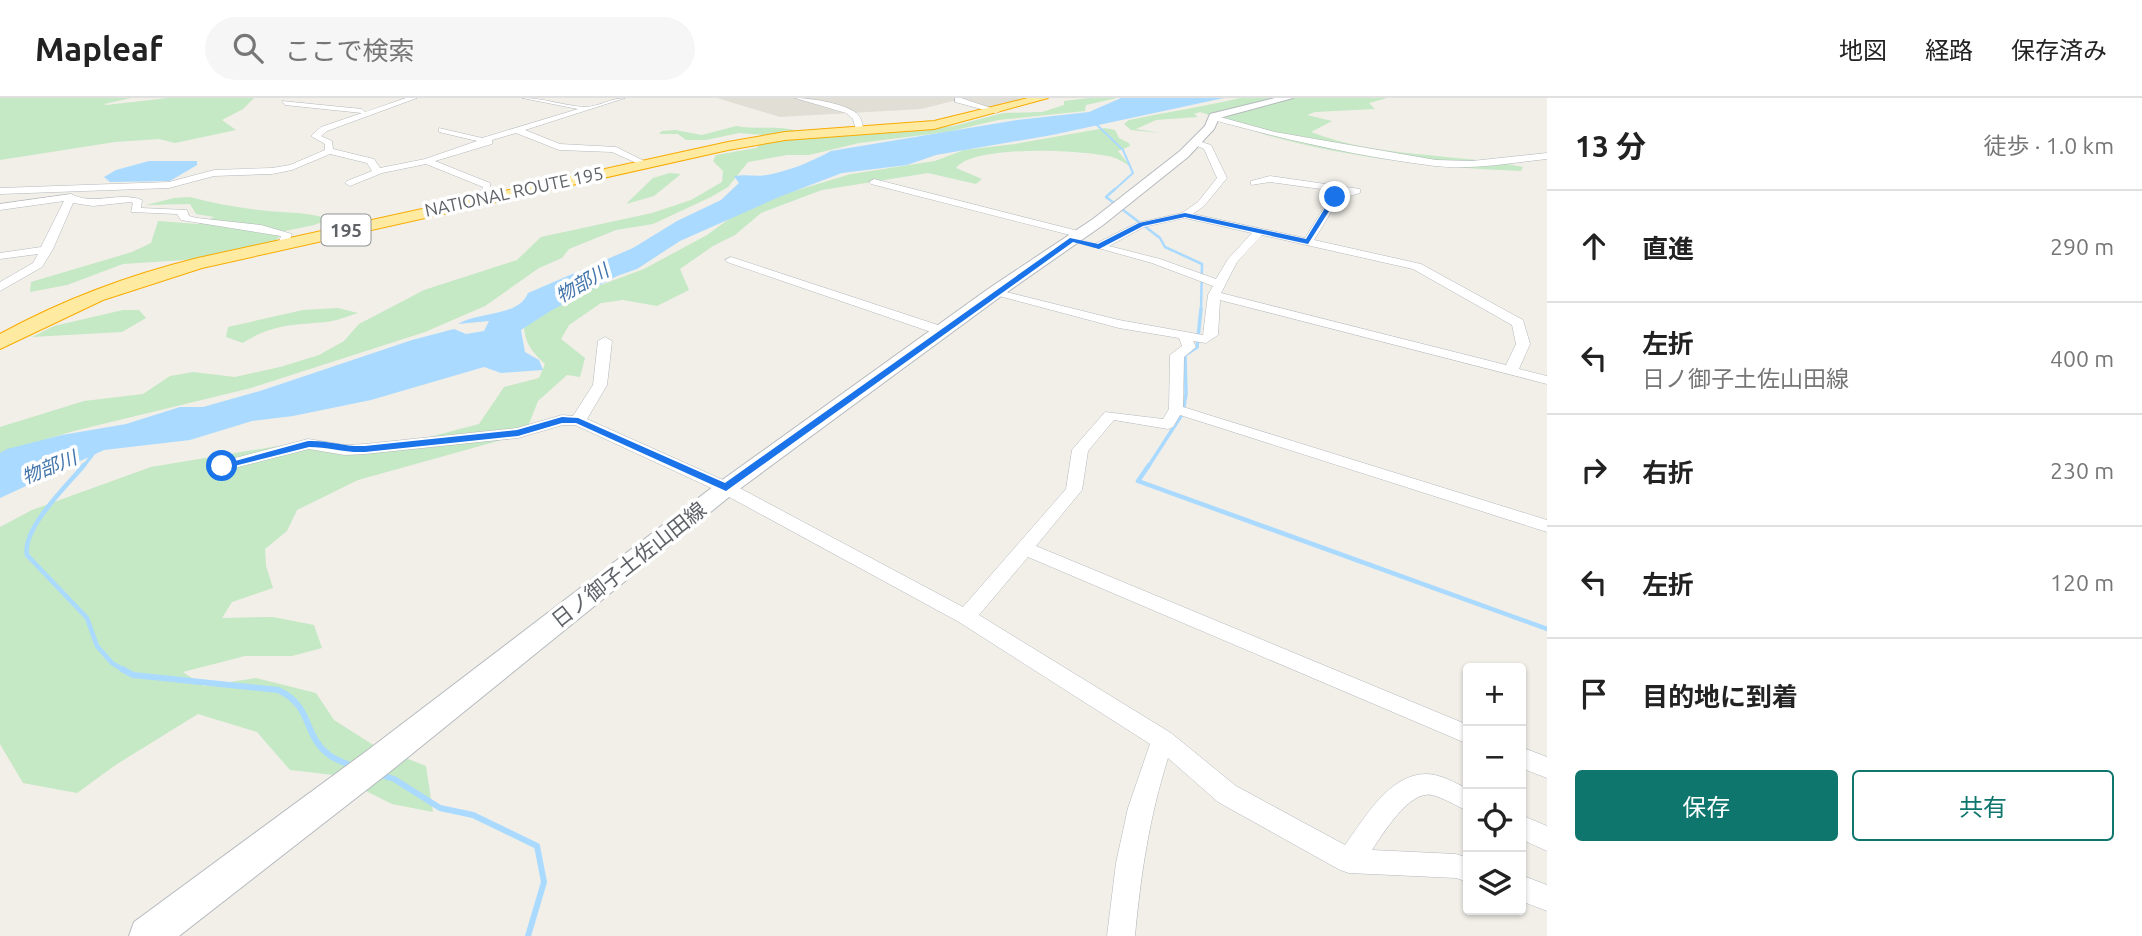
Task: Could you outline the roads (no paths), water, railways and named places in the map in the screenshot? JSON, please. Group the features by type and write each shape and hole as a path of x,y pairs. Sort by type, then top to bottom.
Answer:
{"highway":[{"name":"NATIONAL ROUTE 195","path":"0,343 42,319 118,285 198,263 762,139 934,125 1042,98"}],"main road":[{"path":"1213,117 1220,113 1288,98"},
{"name":"日ノ御子土佐山田線","path":"148,936 369,769 726,488 1117,206 1195,143 1210,127 1213,117"}],"street":[{"path":"329,151 329,144 314,136 333,124 413,98"},
{"path":"526,98 585,108"},
{"path":"350,183 379,171 427,161 621,98"},
{"path":"799,98 849,111 857,118 860,132"},
{"path":"958,100 996,111"},
{"path":"285,103 371,112"},
{"path":"1213,117 1274,134 1416,161 1454,164 1547,156"},
{"path":"442,130 489,142"},
{"path":"517,130 559,147 613,149 645,163"},
{"path":"1099,247 1141,225 1185,215 1201,204 1222,178 1208,147 1195,143"},
{"path":"0,191 169,185 214,173 272,171 292,167 329,151 372,161 374,168 379,171"},
{"path":"1500,160 1547,164"},
{"path":"427,161 487,185 488,191 466,202"},
{"path":"1254,183 1270,179 1357,191 1335,197 1308,242"},
{"path":"874,182 1156,261 1196,276 1217,290 1547,381"},
{"path":"0,207 71,198 109,188"},
{"path":"71,198 93,203 131,199 139,202 135,210 142,212 174,209 183,212 185,218 196,222 267,227 287,234 283,244"},
{"path":"0,287 33,269 48,249 71,198"},
{"path":"1185,215 1417,266 1518,323 1522,344 1510,372"},
{"path":"994,293 1119,324 1206,339 1211,335 1217,290 1232,261 1260,231"},
{"path":"0,256 48,249"},
{"path":"731,260 942,331"},
{"path":"966,617 1074,490 1080,450 1110,415 1168,424 1176,409 1177,355 1189,347 1187,336"},
{"path":"578,421 600,385 605,341"},
{"path":"1176,409 1547,526"},
{"path":"222,466 308,444 345,450 365,449 518,433 562,420 578,421 726,488 966,617 1163,740 1227,794 1349,861 1463,868"},
{"path":"1024,548 1463,732"},
{"path":"1121,936 1129,863 1140,808 1163,740"},
{"path":"1526,759 1547,768"},
{"path":"1349,861 1392,803 1408,789 1427,783 1463,798"},
{"path":"1526,828 1547,839"},
{"path":"1526,890 1547,898"}],"water":[{"name":"物部川","path":"1121,98 1224,98 1052,135 936,155 907,165 842,173 779,197 680,241 637,269 617,276 552,310 521,330 525,352 539,360 543,370 501,373 484,367 371,400 293,416 252,421 190,440 104,450 0,498 0,453 7,449 62,435 126,424 180,407 203,407 454,329 466,334 484,331 489,321 458,324 507,310 523,301 528,293 633,248 677,221 721,200 739,183 734,176 763,176 775,173 800,166 831,151 1017,120 1089,112"},
{"path":"149,161 197,161 197,165 170,181 110,182 104,177 116,170"}],"waterway":[{"path":"1094,122 1123,150 1133,173 1113,191"},
{"path":"1115,189 1106,197 1160,238 1165,247 1202,264 1201,310"},
{"path":"1148,467 1183,413 1186,394 1185,355 1197,347 1201,309"},
{"name":"物部川","path":"83,467 93,454"},
{"name":"物部川","path":"84,465 38,520 27,544 27,555 87,618 97,646 112,663 125,671"},
{"path":"1149,465 1138,481 1547,629"},
{"path":"122,669 133,675 278,690 297,704 320,746 334,758 353,766"},
{"path":"381,775 394,779 440,808 473,815 537,846 544,882 528,936"}]}
